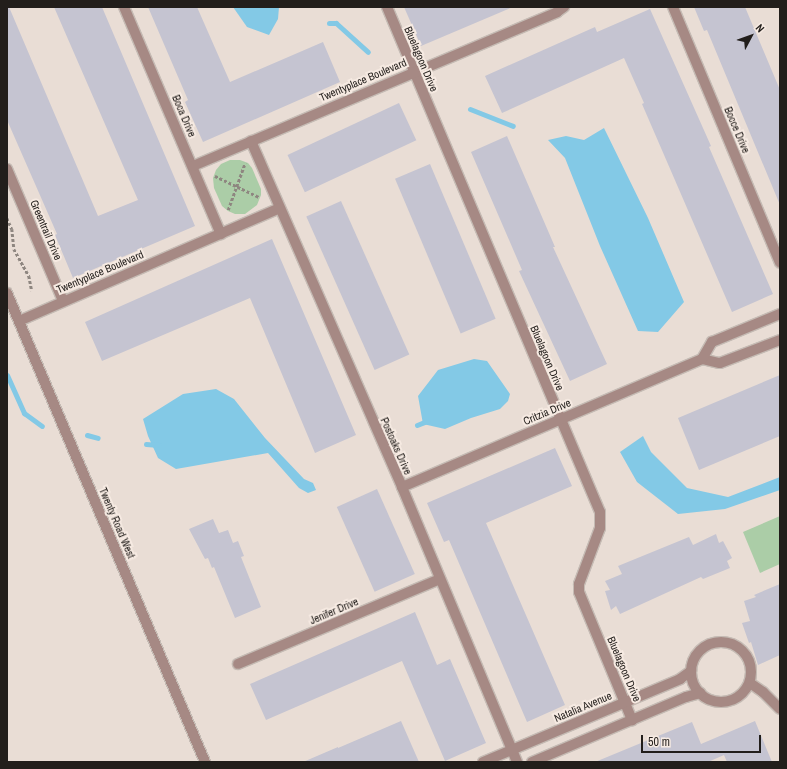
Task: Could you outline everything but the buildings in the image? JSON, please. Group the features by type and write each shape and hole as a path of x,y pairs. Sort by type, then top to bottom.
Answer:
{"street":[{"name":"Boca Drive","path":"124,7 222,234"},
{"name":"Bluelagoon Drive","path":"387,7 600,512 600,528 579,584 579,592 632,720"},
{"name":"Twentyplace Boulevard","path":"193,166 557,12 564,7"},
{"name":"Bocce Drive","path":"673,7 780,263"},
{"name":"Postoaks Drive","path":"251,141 402,487 517,762"},
{"name":"Greentrail Drive","path":"7,168 63,301"},
{"name":"Twentyplace Boulevard","path":"19,321 280,208"},
{"name":"Twenty Road West","path":"7,293 205,762"},
{"path":"780,314 712,342 702,359 720,364 780,340"},
{"name":"Critzia Drive","path":"402,487 702,359"},
{"name":"Jenifer Drive","path":"238,664 440,579"},
{"path":"713,642 727,642 740,648 747,655 751,669 750,683 745,692 737,698 718,702 708,699 695,687 691,671 692,662 697,653 704,646 713,642"},
{"name":"Natalia Avenue","path":"483,762 680,679 691,671"},
{"path":"750,683 763,692 780,709"},
{"path":"532,762 686,697 700,693"}],"path":[{"path":"228,210 245,164"},
{"path":"215,176 260,196"},
{"path":"7,218 12,229 14,250 29,276 32,291"}],"green space":[{"path":"230,160 240,160 248,163 252,168 261,189 261,195 257,205 245,214 235,214 222,206 214,188 213,178 216,170 221,164"},
{"path":"780,516 780,564 760,573 743,532"}],"water":[{"path":"233,7 279,7 278,19 269,35 247,27"},
{"path":"604,128 648,218 684,302 658,332 638,331 600,246 565,158 548,140 566,136 584,140"},
{"path":"474,359 487,361 510,394 508,401 500,409 471,418 445,429 423,424 418,396 438,370"},
{"path":"216,389 234,399 265,438 304,479 313,483 316,490 308,493 299,488 268,453 176,469 158,458 148,436 143,419 183,394"},
{"path":"643,436 651,452 687,488 728,497 780,477 780,490 725,509 678,514 637,482 620,452"}],"waterway":[{"path":"329,23 336,23 368,52"},
{"path":"470,109 513,126"},
{"path":"7,375 24,413 42,426"},
{"path":"417,425 427,421"},
{"path":"87,435 98,438"},
{"path":"146,444 159,445"}]}
